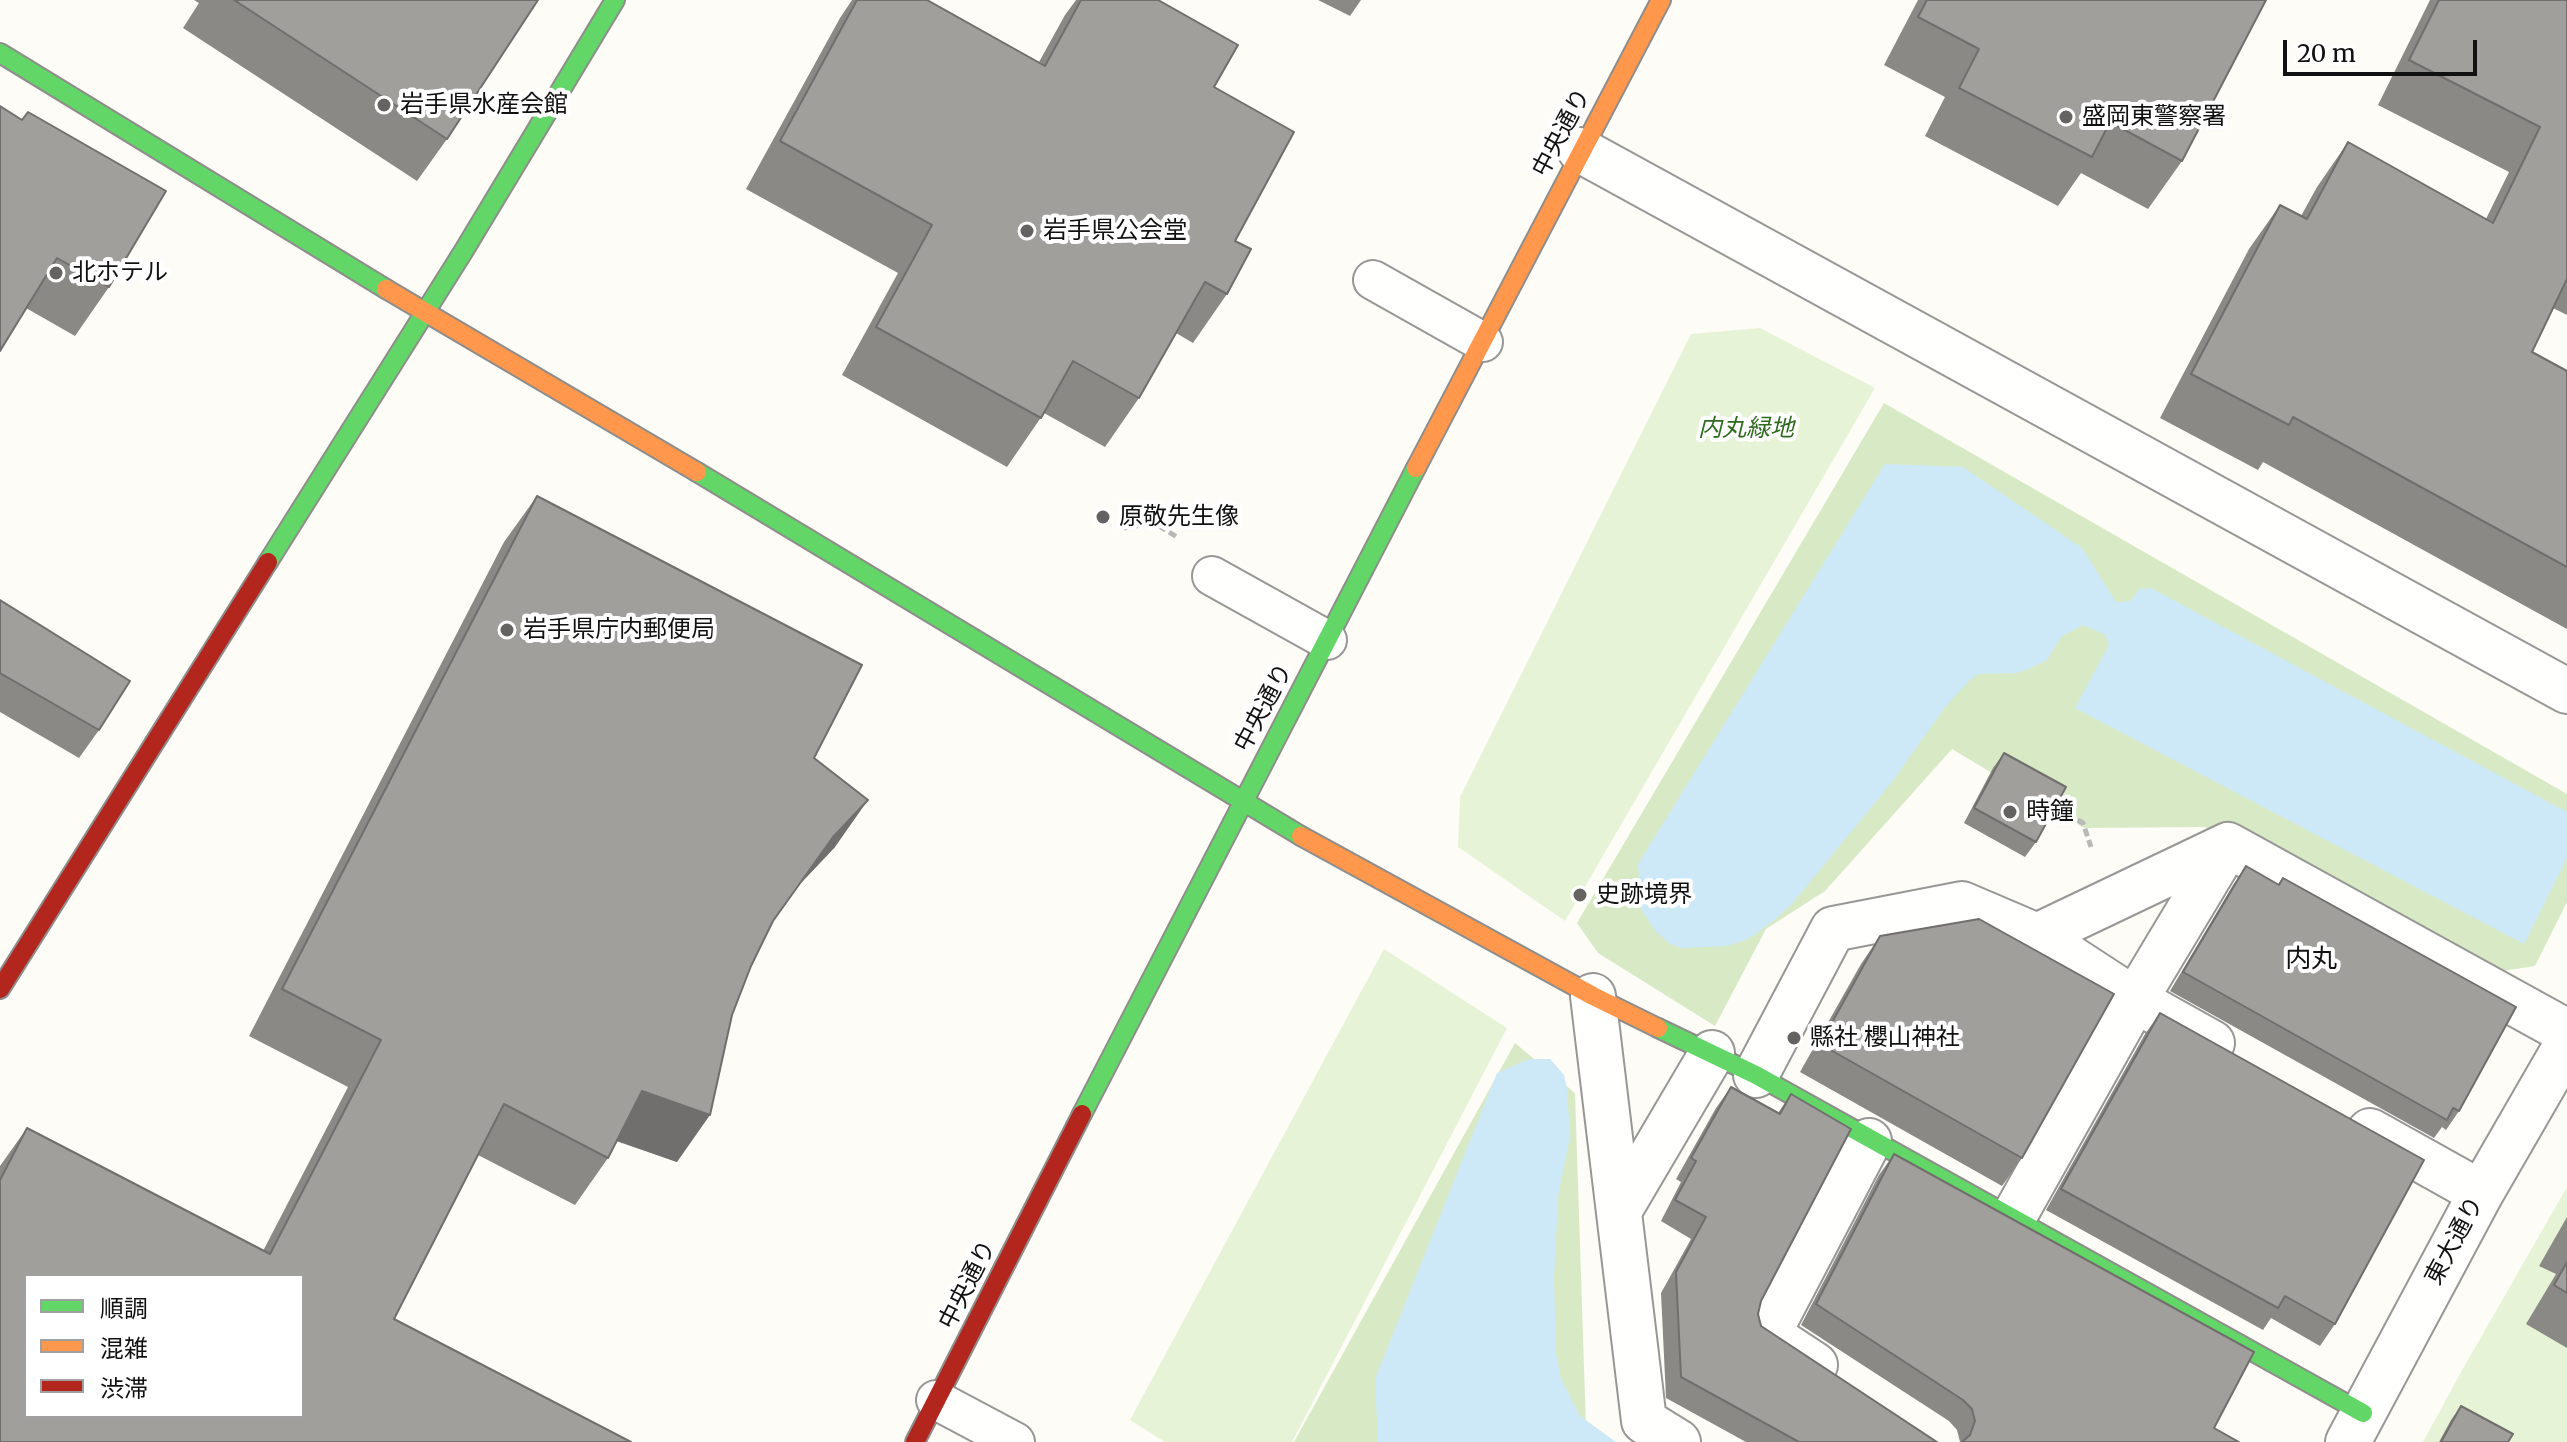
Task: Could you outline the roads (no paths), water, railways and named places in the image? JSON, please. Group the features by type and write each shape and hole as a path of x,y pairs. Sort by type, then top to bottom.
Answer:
{"main road":[{"path":"0,989 425,312 615,0"},
{"name":"中央通り","path":"915,1442 1241,801 1483,342 1658,1"},
{"path":"0,53 425,312 816,541 1359,870 1593,996 1756,1075 1869,1141 2013,1218 2356,1427"}],"street":[{"path":"1580,150 2567,691"},
{"path":"2037,936 2228,845"},
{"path":"2013,1218 2135,1000 2228,845"},
{"path":"2228,845 2567,1032"},
{"path":"1756,1075 1833,929 1962,904 2037,936 2135,1000 2242,1059"},
{"path":"1593,996 1644,1421 1678,1442"},
{"name":"東大通り","path":"2356,1427 2481,1193 2567,1044"},
{"path":"1619,1211 1712,1053"},
{"path":"2336,1112 2481,1193"},
{"path":"1845,1384 1768,1334 1869,1141"}],"lane":[{"path":"1373,280 1483,342"},
{"path":"1212,576 1327,640"},
{"path":"936,1400 1015,1442"}],"water":[{"path":"1885,464 1963,467 2082,548 2116,602 2131,601 2139,589 2151,588 2567,812 2567,858 2524,944 2075,708 2109,645 2105,635 2083,625 2061,637 2047,660 2033,667 2018,673 1978,674 1969,681 1945,707 1892,782 1791,905 1772,922 1748,939 1728,946 1681,948 1669,943 1655,931 1641,909 1638,864"},
{"path":"1529,1059 1550,1059 1564,1075 1567,1089 1570,1136 1558,1197 1554,1278 1556,1353 1561,1379 1580,1416 1616,1442 1378,1442 1375,1379 1497,1073"}],"place":[{"name":"岩手県水産会館","path":"384,105"},
{"name":"盛岡東警察署","path":"2066,117"},
{"name":"岩手県公会堂","path":"1027,231"},
{"name":"北ホテル","path":"56,273"},
{"name":"原敬先生像","path":"1103,517"},
{"name":"岩手県庁内郵便局","path":"507,630"},
{"name":"時鐘","path":"2010,812"},
{"name":"史跡境界","path":"1580,895"},
{"name":"縣社 櫻山神社","path":"1794,1038"}],"district":[{"name":"内丸","path":"2311,960"}],"park label":[{"name":"内丸緑地","path":"1746,429"}]}
